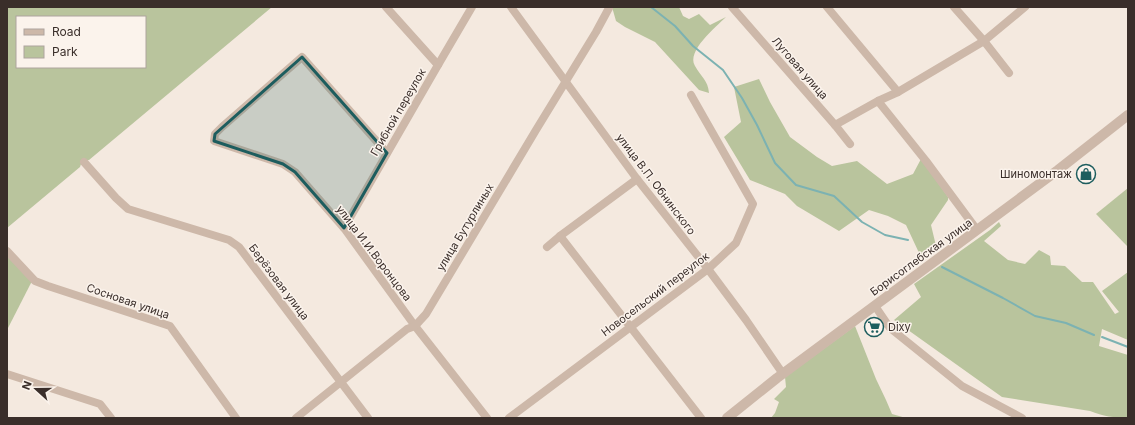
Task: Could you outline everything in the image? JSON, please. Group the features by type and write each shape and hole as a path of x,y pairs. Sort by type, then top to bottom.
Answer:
{"street":[{"path":"386,7 438,64"},
{"name":"Грибной переулок","path":"344,228 386,153 472,7"},
{"name":"улица В.П. Обнинского","path":"511,7 637,179 746,320 783,374"},
{"name":"Луговая улица","path":"732,7 850,144"},
{"path":"827,7 898,92"},
{"path":"954,7 984,41 1009,73"},
{"path":"835,125 878,101 898,92 984,41 1025,7"},
{"name":"улица Бутурлиных","path":"296,418 407,329 415,326 426,314 609,8"},
{"name":"улица И.И.Воронцова","path":"386,153 302,57 222,127 215,134 214,140 283,164 295,172 344,228 415,326 487,418"},
{"name":"Новосельский переулок","path":"509,418 708,269 736,243 753,204 691,95"},
{"path":"878,101 926,161 977,230"},
{"name":"Борисоглебская улица","path":"727,418 783,374 1058,170 1128,114"},
{"name":"Берёзовая улица","path":"84,162 116,198 128,209 229,240 239,247 368,418"},
{"path":"546,247 637,179"},
{"path":"560,236 701,418"},
{"name":"Сосновая улица","path":"7,250 36,281 170,326 236,418"},
{"path":"875,306 890,328 962,386 1022,418"},
{"path":"7,374 100,404 111,418"}],"highlighted area":[{"path":"302,57 387,153 344,228 295,172 283,164 214,141 215,134"}],"green space":[{"path":"7,7 272,7 89,160 82,161 80,167 7,228"},
{"path":"612,7 679,7 683,16 689,19 699,14 710,25 726,17 703,40 695,53 693,60 695,66 706,82 709,93 699,90 655,42 616,21"},
{"path":"759,79 790,137 832,166 857,161 887,184 913,174 921,159 948,197 948,200 931,225 937,250 920,255 906,225 888,216 869,210 839,231 797,206 785,194 750,180 724,137 741,122 734,87"},
{"path":"1128,188 1128,247 1096,214"},
{"path":"999,222 1001,226 984,241 1008,260 1025,264 1039,250 1050,256 1051,265 1065,266 1082,282 1093,282 1115,314 1119,312 1102,291 1128,272 1128,340 1102,329 1099,346 1128,355 1128,418 1118,418 1090,411 1002,397 894,320 921,297 914,284"},
{"path":"7,256 32,281 7,330"},
{"path":"855,326 892,414 906,418 771,418 775,413 779,402 774,399 786,387 785,377"}],"waterway":[{"path":"651,7 675,26 693,46 723,70 742,98 775,163 796,185 834,196 862,222 885,235 908,240"},
{"path":"942,267 1035,316 1066,323 1094,335"},
{"path":"1102,337 1128,347"}],"place":[{"name":"Шиномонтаж","path":"1086,174"},
{"name":"Dixy","path":"874,327"}]}
